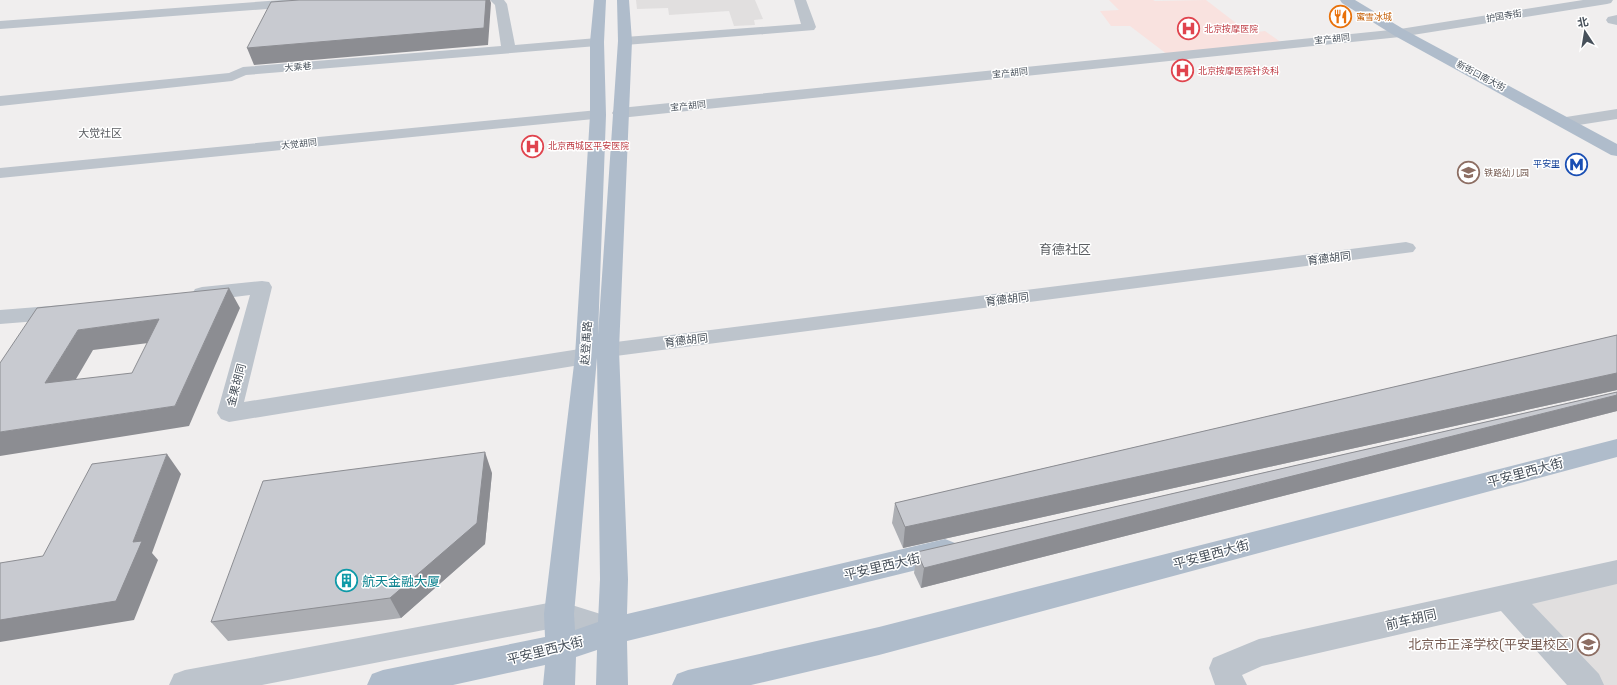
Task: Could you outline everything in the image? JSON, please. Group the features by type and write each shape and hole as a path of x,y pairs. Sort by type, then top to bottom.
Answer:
{"main road":[{"name":"赵登禹路","path":"559,685 561,648 559,614 586,356 598,115 597,42 600,0"},
{"name":"赵登禹路","path":"612,685 614,579 608,350 625,41 623,0"},
{"name":"新街口南大街","path":"1346,0 1400,33 1617,151"},
{"name":"平安里西大街","path":"688,685 879,641 1617,448"},
{"name":"平安里西大街","path":"383,685 561,648 612,631 971,545"}],"street":[{"path":"0,25 332,0"},
{"path":"496,0 501,4 509,50"},
{"path":"625,41 810,27 800,0"},
{"name":"护国寺街","path":"1400,33 1607,0"},
{"name":"宝产胡同","path":"620,113 1400,33"},
{"name":"大乘巷","path":"0,101 232,76 244,71 597,42"},
{"path":"1566,122 1617,114"},
{"name":"大觉胡同","path":"0,173 598,115"},
{"name":"育德胡同","path":"608,350 1406,248"},
{"name":"金果胡同","path":"183,297 262,287 229,413 586,356"},
{"path":"0,317 80,310"},
{"name":"前车胡同","path":"1231,685 1224,668 1259,653 1617,572"},
{"path":"1507,597 1588,685"},
{"path":"185,685 559,614 612,631"}],"shaded area":[{"path":"636,0 755,0 763,19 754,20 755,25 734,26 729,11 669,15 668,8 637,9"},
{"name":"北京按摩医院","path":"1109,0 1206,0 1249,33 1265,31 1282,43 1168,55 1130,26 1111,26 1100,11 1119,10"},
{"name":"北京市正泽学校(平安里校区)","path":"1617,581 1617,685 1599,685 1524,602"}],"building":[{"path":"299,0 486,0 484,28 247,48 271,2"},
{"path":"229,288 175,406 0,432 0,363 37,308","holes":["159,319 132,373 45,383 78,330"]},
{"path":"1617,335 1617,373 905,527 895,503"},
{"path":"1617,392 1617,395 924,568 917,552"},
{"name":"航天金融大厦","path":"485,452 477,523 390,598 211,622 263,481"},
{"path":"167,454 133,542 142,541 116,601 0,620 0,563 43,556 92,464"}],"place":[{"name":"蜜雪冰城","path":"1340,17"},
{"name":"北京按摩医院","path":"1189,29"},
{"name":"北京按摩医院针灸科","path":"1183,71"},
{"name":"北京西城区平安医院","path":"533,146"},
{"name":"平安里","path":"1576,164"},
{"name":"铁路幼儿园","path":"1468,173"},
{"name":"航天金融大厦","path":"346,581"},
{"name":"北京市正泽学校(平安里校区)","path":"1589,644"}],"district":[{"name":"大觉社区","path":"100,133"},
{"name":"育德社区","path":"1065,249"}]}
